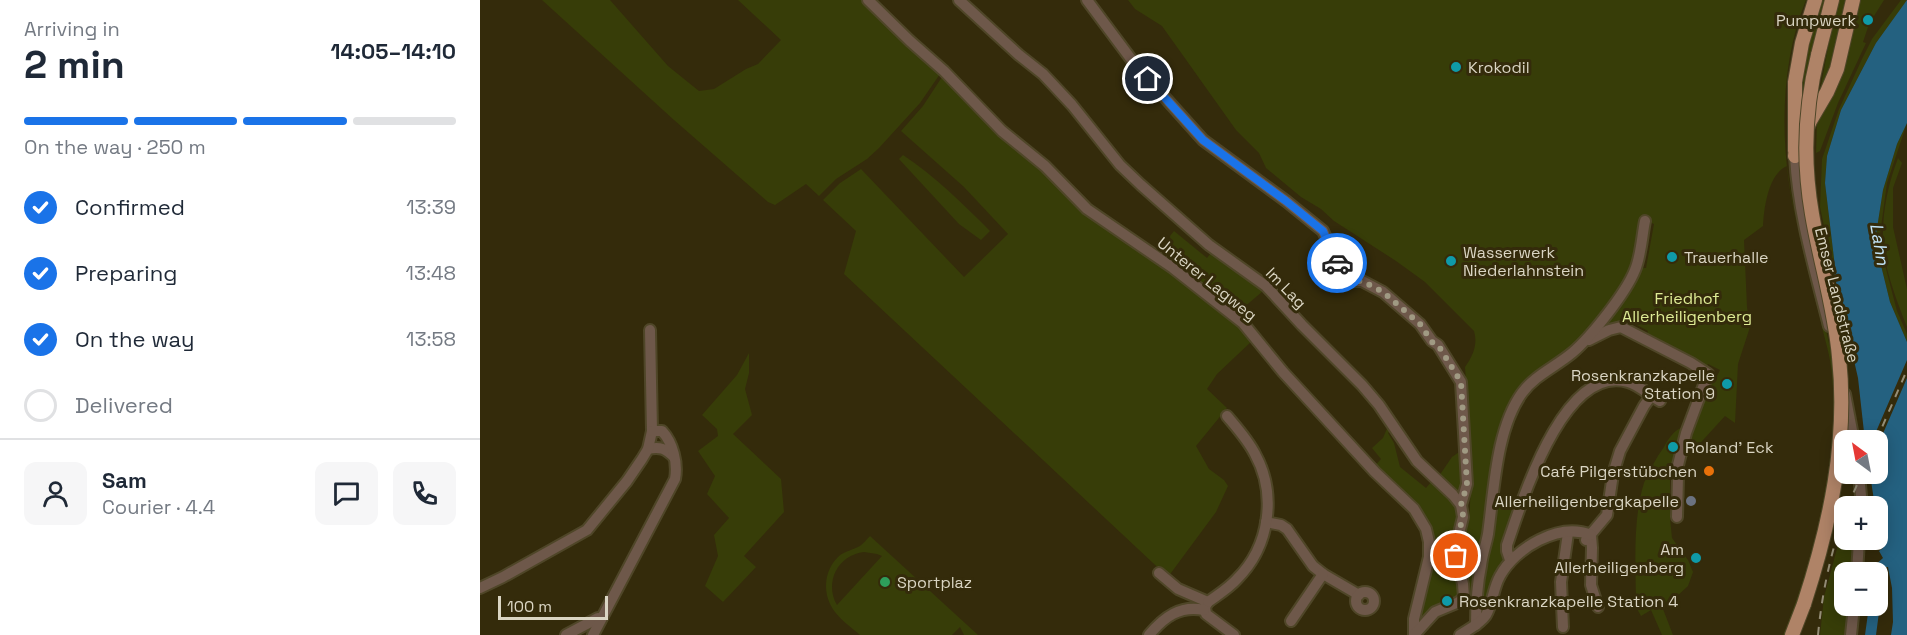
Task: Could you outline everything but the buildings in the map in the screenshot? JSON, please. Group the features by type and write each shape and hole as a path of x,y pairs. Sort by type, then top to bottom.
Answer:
{"main road":[{"path":"1795,156 1795,82 1802,44 1815,0"},
{"path":"1792,635 1821,549 1830,512 1841,420 1841,378 1837,336 1812,213 1808,173 1809,111 1818,55 1832,0"},
{"path":"1795,156 1837,69 1853,0"}],"street":[{"name":"Unterer Lagweg","path":"868,0 944,71 1002,131 1045,166 1087,209 1173,268 1243,323 1283,372 1382,479 1413,508 1425,526 1429,550 1425,579 1414,619 1414,635"},
{"name":"Im Lag","path":"959,0 1043,74 1072,105 1120,165 1141,185 1209,245 1266,286 1302,325 1347,367 1385,413 1417,461 1461,505"},
{"path":"1087,0 1134,63 1203,140 1323,231 1343,277 1353,281 1362,281 1383,292 1420,324 1432,342 1438,345 1461,382 1467,483 1461,505 1463,517 1456,555 1464,584 1464,597 1435,612 1414,635"},
{"name":"Emser Landstraße","path":"1795,156 1806,231 1845,390 1852,430"},
{"path":"1584,343 1620,297 1635,271 1645,221"},
{"path":"1476,625 1480,566 1487,538 1491,499 1508,420 1514,406 1530,383 1584,343 1609,330 1621,327 1708,374 1686,433 1677,469 1677,517"},
{"path":"480,588 587,530 627,481 648,448 652,434 650,330"},
{"path":"1510,560 1507,544 1532,475 1544,449 1570,407 1593,388 1607,382 1627,382 1655,398 1644,406 1620,451 1613,474 1607,515 1588,538"},
{"path":"1149,635 1164,620 1181,610 1206,606 1227,589 1246,568 1257,550 1266,522 1268,501 1263,472 1254,452 1227,416"},
{"path":"593,635 675,479 671,454 652,434"},
{"path":"648,448 657,447 671,454"},
{"path":"1266,522 1281,525 1287,529 1313,566 1359,596"},
{"path":"1460,635 1485,617 1499,577 1510,560 1537,541 1550,535 1583,532 1588,538 1592,548 1592,585 1598,607"},
{"path":"1563,627 1561,582 1568,533"},
{"path":"1159,573 1179,590 1206,606"},
{"path":"1291,621 1323,574"},
{"path":"1206,606 1206,615 1234,635"},
{"path":"1851,635 1853,616"},
{"path":"566,635 598,618 601,620"}],"green space":[{"path":"542,0 610,0 668,66 699,91 714,89 758,64 781,40 738,0 864,0 940,74 920,103 867,159 836,179 819,196 806,184 775,205 768,202 674,120"},
{"name":"Friedhof Allerheiligenberg","path":"1128,0 1806,0 1790,56 1786,86 1784,116 1787,166 1775,176 1771,184 1763,226 1744,240 1750,327 1738,364 1735,423 1725,416 1670,476 1672,538 1688,560 1693,572 1688,586 1663,609 1673,635 1662,635 1651,610 1641,616 1636,607 1636,545 1640,498 1650,469 1658,456 1672,435 1683,427 1709,379 1717,376 1720,370 1708,364 1706,368 1646,336 1648,331 1637,325 1643,315 1631,308 1619,329 1595,339 1535,383 1524,395 1510,421 1494,501 1515,512 1502,547 1504,559 1495,575 1480,616 1467,600 1470,594 1461,557 1469,520 1472,471 1465,367 1474,350 1474,331 1425,282 1334,221 1266,168 1259,153 1236,130 1162,26 1135,9","holes":["1647,221 1654,224 1646,268 1633,267"]},
{"path":"1819,0 1827,0 1803,116 1796,120 1798,86"},
{"path":"1837,0 1850,0 1827,80 1819,96"},
{"path":"1857,0 1884,0 1869,24 1863,42 1866,43 1838,103 1820,151 1816,153 1817,120"},
{"path":"1901,0 1906,0 1906,2 1876,43 1841,110 1827,156 1825,183 1835,267 1833,269 1820,207 1822,159 1839,109 1862,59 1872,39"},
{"path":"942,77 998,134 1241,324 1253,340 1217,374 1207,389 1227,408 1196,446 1209,469 1224,480 1228,486 1216,512 1168,577 844,274 856,231 823,200 840,183 861,169 964,277 1008,234 964,187 901,131 923,106"},
{"path":"1907,123 1887,183 1879,242 1897,311 1907,334 1907,342 1890,302 1875,241 1883,190 1897,144"},
{"path":"903,155 937,181 990,231 981,240 959,224 899,159"},
{"path":"1898,158 1902,163 1893,188 1893,227 1907,289 1907,327 1888,273 1883,241 1886,199"},
{"path":"1174,231 1207,258 1211,253 1263,291 1236,314 1157,253 1171,243 1170,236"},
{"path":"1799,235 1834,365 1834,431 1832,461 1821,520 1805,578 1785,635 1783,635 1805,573 1823,503 1832,432 1833,398 1830,361"},
{"path":"749,353 749,373 745,389 752,415 733,434 781,479 784,512 744,556 756,567 723,602 705,586 718,556 714,535 729,518 707,494 715,476 698,451 718,436 717,429 702,415 737,375"},
{"path":"1388,426 1391,431 1388,433 1394,443 1400,467 1426,488 1432,481 1457,508 1450,551 1459,592 1455,598 1433,608 1422,618 1420,616 1434,558 1430,528 1374,467 1381,459 1372,448 1383,438"},
{"path":"1462,450 1462,485 1458,492 1454,491 1439,476 1452,457"},
{"name":"Sportplaz","path":"870,536 978,635 964,635 960,627 952,635 860,635 844,621 835,612 828,598 827,576 839,556 860,546","holes":["864,552 882,556 837,605 832,587 836,571 841,564 855,554"]},
{"path":"1837,550 1854,550 1854,562 1834,562 1834,616 1849,616 1848,635 1820,635 1824,597"}],"water":[{"path":"1907,0 1907,123 1897,144 1883,190 1875,241 1890,302 1907,342 1907,635 1891,635 1892,588 1888,562 1879,562 1883,558 1879,551 1888,550 1888,496 1873,496 1872,484 1888,484 1888,430 1864,430 1858,378 1833,269 1835,267 1825,183 1827,156 1841,110 1876,43"},
{"path":"1868,616 1879,616 1876,635 1865,635"}],"pier":[{"path":"1907,360 1907,378 1884,430 1877,430"}],"railway":[{"path":"1881,430 1907,370"},
{"path":"1852,496 1857,484"},
{"path":"1818,635 1834,546"}],"way so far":[{"path":"1337,263 1343,277 1353,281 1362,281 1383,292 1406,311 1420,324 1432,342 1438,345 1458,375 1462,394 1467,485 1461,505 1463,515 1456,556"}],"place":[{"name":"Pumpwerk","path":"1868,20"},
{"name":"Krokodil","path":"1456,67"},
{"name":"Trauerhalle","path":"1672,257"},
{"name":"Wasserwerk Niederlahnstein","path":"1451,261"},
{"name":"Rosenkranzkapelle Station 9","path":"1727,384"},
{"name":"Roland' Eck","path":"1673,447"},
{"name":"Café Pilgerstübchen","path":"1709,471"},
{"name":"Allerheiligenbergkapelle","path":"1691,501"},
{"name":"Am Allerheiligenberg","path":"1696,558"},
{"name":"Sportplaz","path":"885,582"},
{"name":"Rosenkranzkapelle Station 4","path":"1447,601"}],"route":[{"path":"1148,79 1203,140 1323,231 1337,263"}],"water label":[{"name":"Lahn","path":"1880,244"}]}
